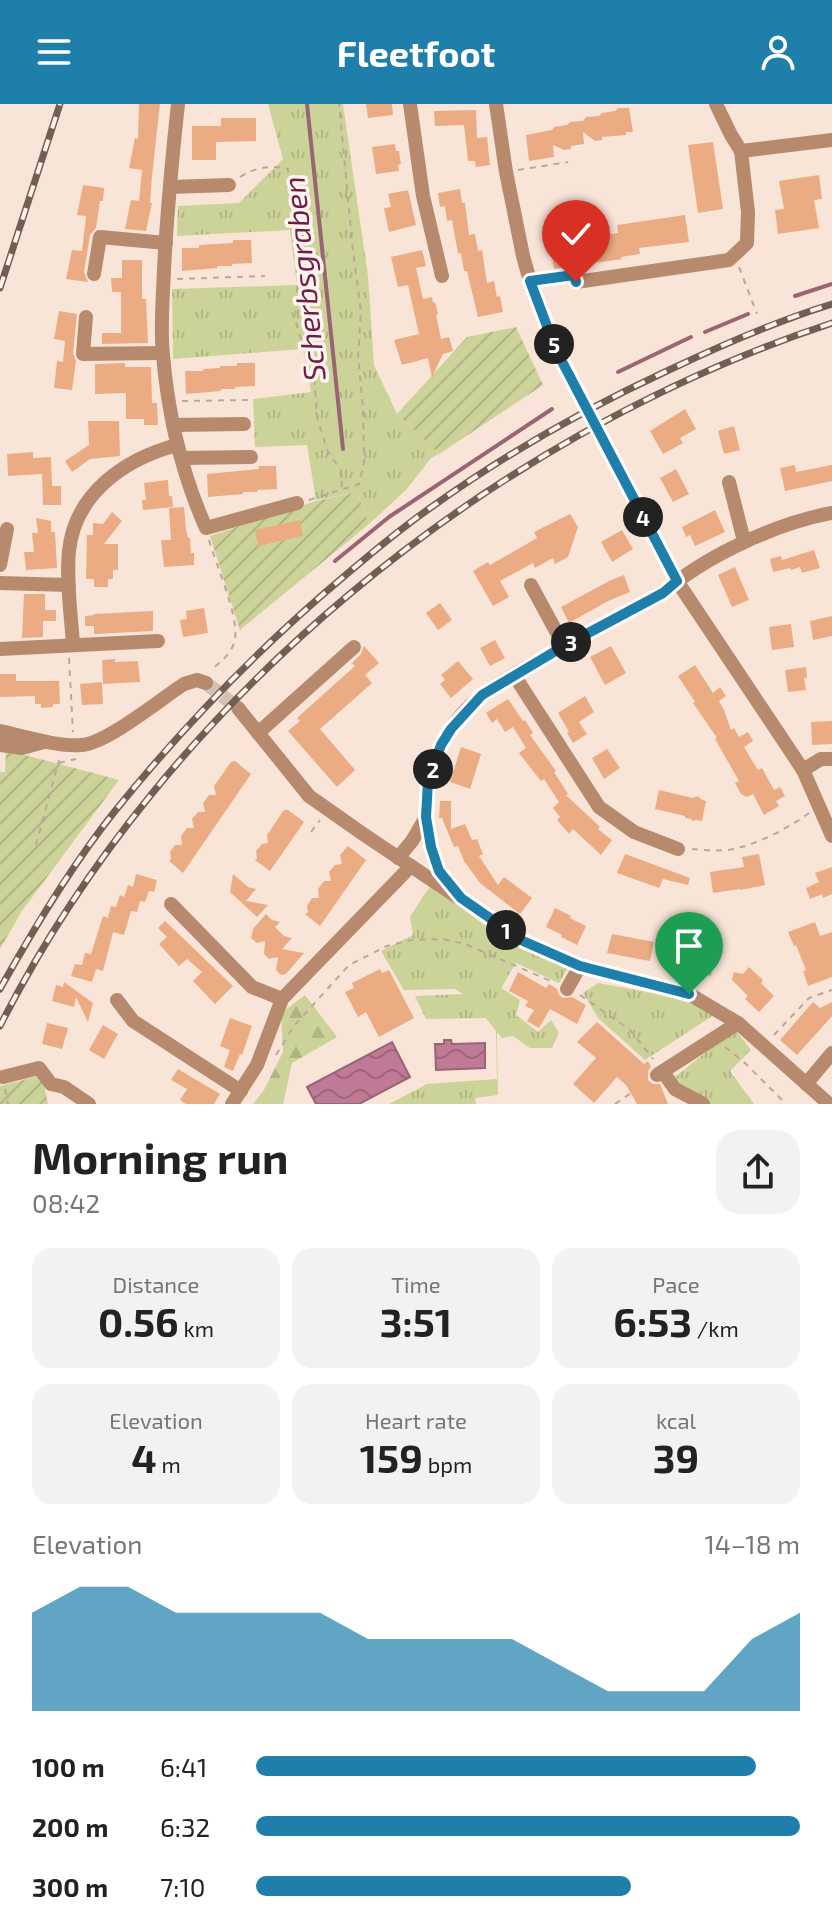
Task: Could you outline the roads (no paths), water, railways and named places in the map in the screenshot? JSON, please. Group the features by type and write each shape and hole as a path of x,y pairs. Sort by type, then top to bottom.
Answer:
{"street":[{"path":"178,104 166,243 162,353 179,452 206,528 297,503"},
{"path":"410,104 423,196 442,276"},
{"path":"496,104 506,172 530,281 556,350 677,581 803,770 832,836"},
{"path":"576,282 729,260 747,243 748,212 741,151 716,104"},
{"path":"741,151 832,140"},
{"path":"170,187 229,185"},
{"path":"94,274 100,237 166,243"},
{"path":"86,317 83,354 162,353"},
{"path":"173,425 244,424"},
{"path":"73,644 69,551 81,512 104,481 153,451 251,457"},
{"path":"729,482 744,541"},
{"path":"461,898 439,871 426,817 428,781 441,745 467,709 482,695 514,675 663,593 677,581 744,541 807,517 832,513"},
{"path":"0,565 7,529"},
{"path":"0,583 69,585"},
{"path":"531,585 564,646"},
{"path":"0,649 158,641"},
{"path":"258,733 354,647"},
{"path":"514,675 599,807 634,832 678,849"},
{"path":"0,731 74,745 91,744 184,684 204,682"},
{"path":"238,708 309,796 404,862 523,941 580,966 689,994 738,1023 829,1104"},
{"path":"0,745 22,748 53,742"},
{"path":"803,770 821,759 832,759"},
{"path":"232,1104 257,1065 282,999 404,862 426,817"},
{"path":"171,904 252,987 282,999"},
{"path":"567,989 580,966"},
{"path":"117,1000 133,1021 241,1091"},
{"path":"703,1104 675,1089 660,1074 738,1023"},
{"path":"806,1084 832,1053"},
{"path":"3,1077 39,1068 51,1084 64,1087 89,1104"}],"water":[{"path":"444,1040 451,1040 452,1044 485,1043 485,1068 436,1070 435,1044 444,1044"},
{"path":"392,1042 410,1077 359,1104 316,1104 307,1087"}],"waterway":[{"name":"Scherbsgraben","path":"307,104 343,449"},
{"path":"795,296 832,284"},
{"path":"705,332 748,314"},
{"path":"618,372 691,337"},
{"path":"335,561 389,517 552,409"}],"tunnel":[{"path":"206,683 238,708"}],"railway":[{"path":"0,288 60,104"},
{"path":"0,989 68,875 142,779 197,716 255,657 379,547 461,486 578,416 729,343 832,304"},
{"path":"0,1026 69,907 151,795 245,691 348,595 461,509 580,435 704,372 832,323"}]}
